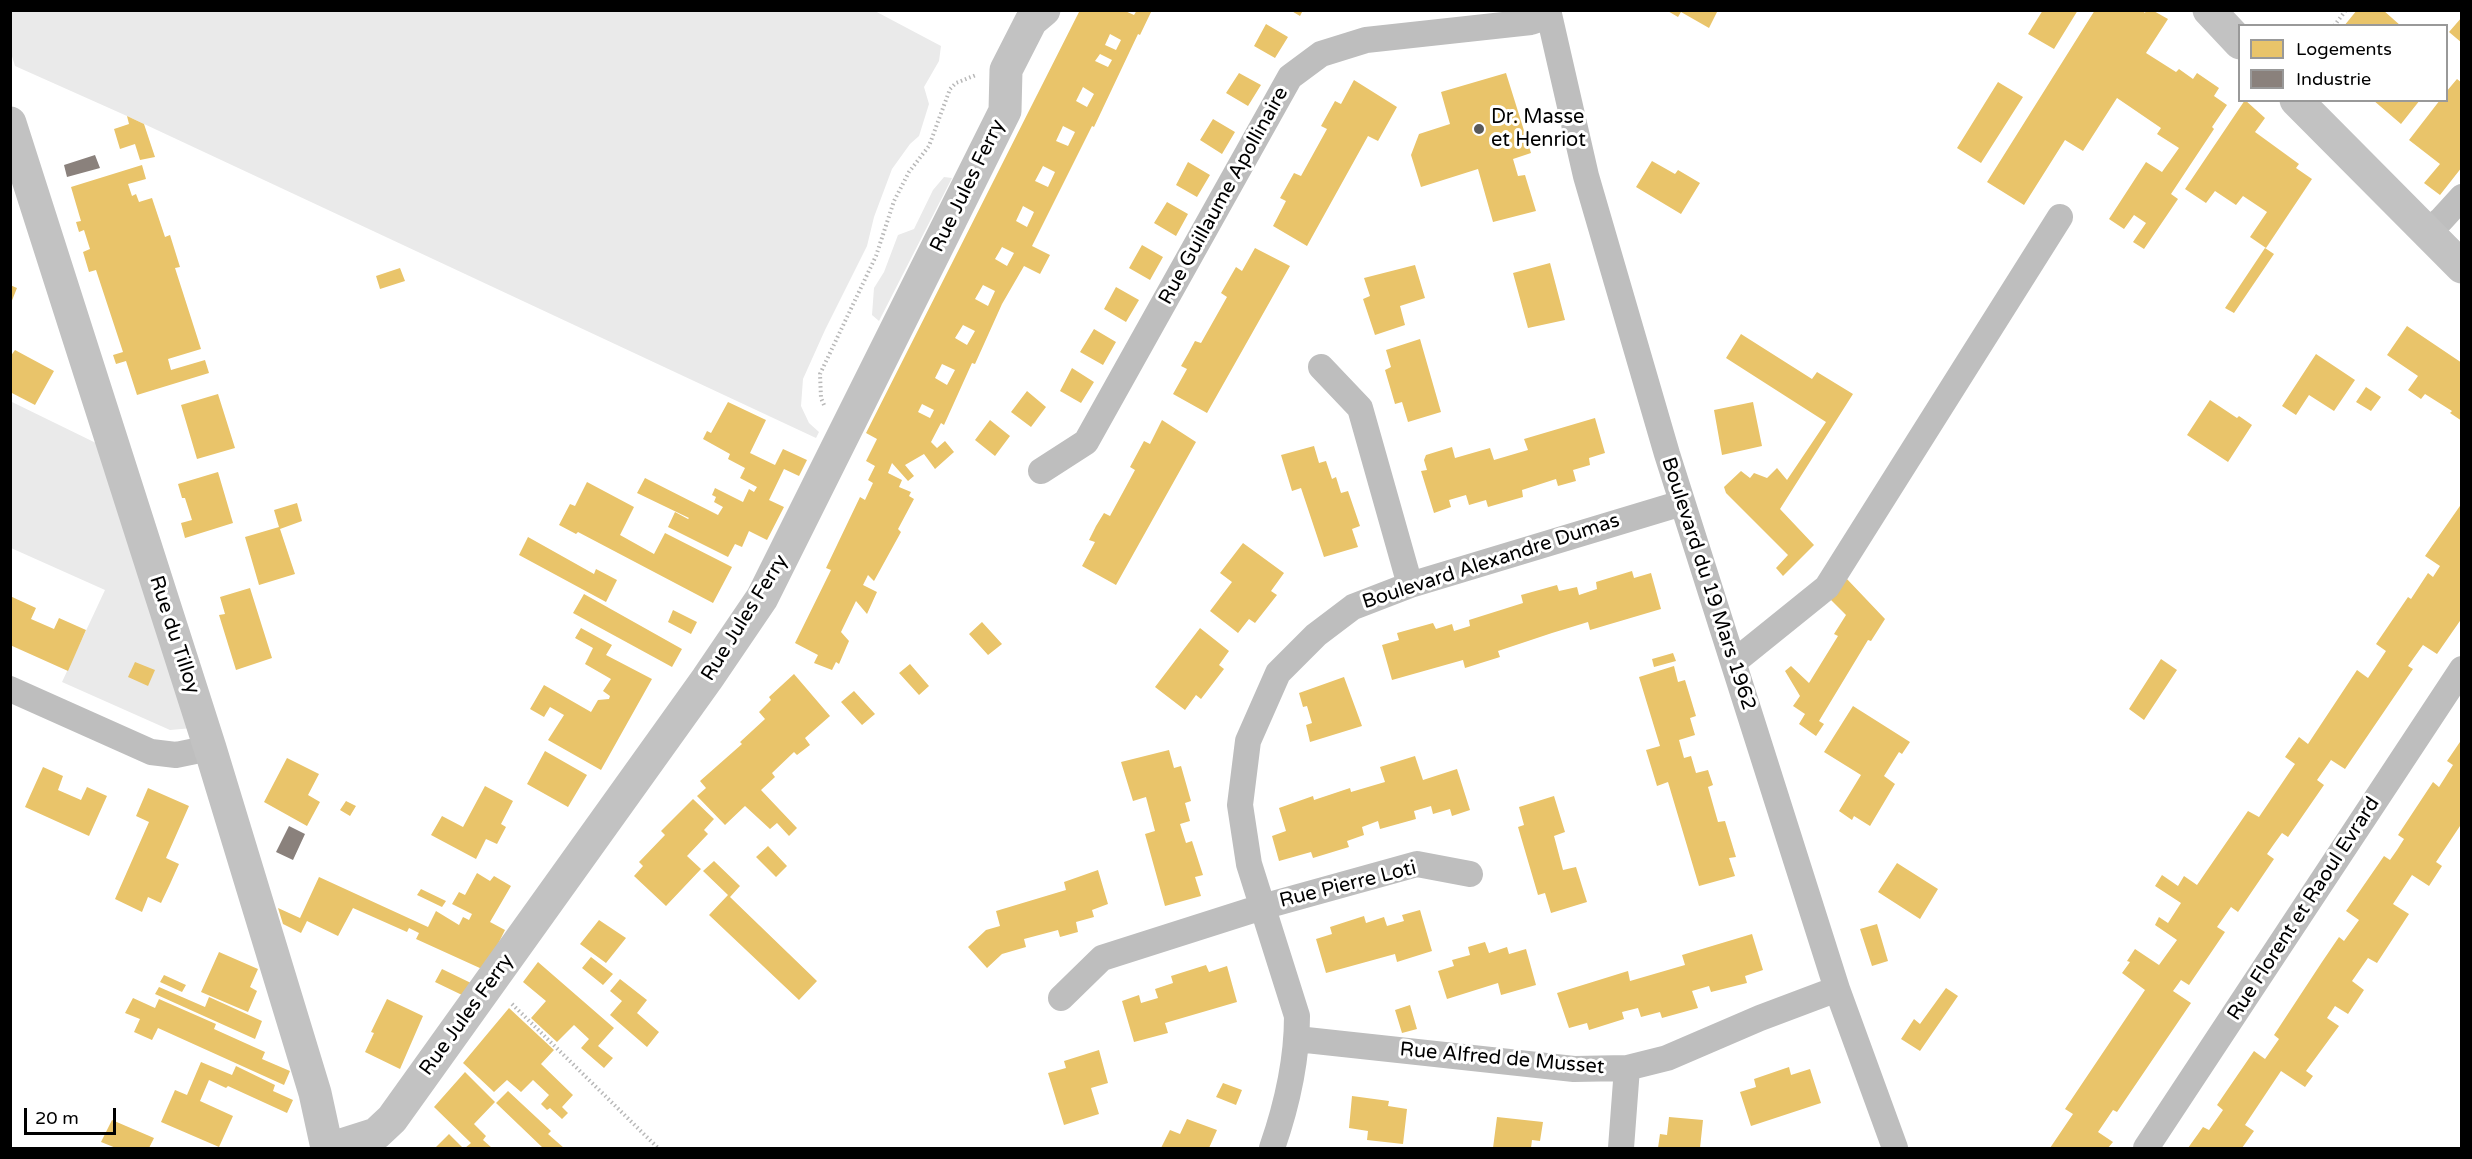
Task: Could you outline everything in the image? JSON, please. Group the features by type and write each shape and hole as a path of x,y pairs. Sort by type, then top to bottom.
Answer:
{"street":[{"name":"Rue Jules Ferry","path":"332,1149 376,1134 386,1126 762,598 1005,111 1006,70 1031,21 1044,10"},
{"path":"2209,10 2238,41"},
{"name":"Rue Guillaume Apollinaire","path":"1041,471 1086,442 1290,77 1321,54 1366,39 1531,22 1549,13"},
{"name":"Boulevard du 19 Mars 1962","path":"1549,13 1586,176 1682,503 1837,989 1895,1149"},
{"path":"2298,102 2462,267"},
{"name":"Rue du Tilloy","path":"10,123 210,748 315,1093 327,1149"},
{"path":"2426,232 2441,220 2462,197"},
{"path":"1734,662 1827,587 2060,216"},
{"path":"1321,367 1360,408 1410,585"},
{"name":"Boulevard Alexandre Dumas","path":"1272,1149 1286,1108 1297,1039 1297,1016 1249,864 1240,805 1248,741 1278,673 1316,634 1353,607 1410,585 1682,503"},
{"name":"Rue Florent et Raoul Evrard","path":"2146,1149 2462,669"},
{"path":"10,689 151,752 176,755 210,748"},
{"name":"Rue Pierre Loti","path":"1061,998 1102,958 1262,908 1417,864 1470,874"},
{"name":"Rue Alfred de Musset","path":"1297,1039 1574,1069 1627,1068 1667,1058 1760,1018 1837,989"},
{"path":"1621,1149 1627,1068"}],"path":[{"path":"2336,24 2346,10"},
{"path":"846,433 827,411 821,398 820,374 876,256 894,201 909,172 929,146 950,89 956,83 972,76 1006,70"},
{"path":"490,983 658,1149"}],"shaded area":[{"path":"873,10 941,46 939,61 924,87 929,104 919,136 910,144 892,169 874,217 867,246 803,379 801,406 809,423 819,432 816,438 127,116 15,66 11,53 11,11"},
{"path":"944,177 952,178 879,321 872,315 874,288 884,272 898,235 914,229 933,190"},
{"path":"10,401 98,444 193,728 170,730 62,682 105,590 11,548"}],"building: Logements":[{"path":"1080,10 1123,10 1134,15 1137,10 1152,10 1032,246 1050,255 1040,274 1024,266 1002,304 975,364 972,363 944,425 941,423 931,442 937,448 945,441 954,452 935,469 924,454 905,465 914,476 908,481 892,463 888,473 902,480 899,487 911,492 909,496 914,499 898,529 901,532 874,581 868,575 863,585 877,592 867,614 856,601 841,632 849,641 839,664 836,662 832,670 814,663 818,655 795,643 831,570 826,568 860,497 865,500 873,483 868,480 875,466 866,461 877,439 866,433","holes":["1110,34 1121,40 1116,50 1105,45","1100,54 1112,60 1108,67 1095,61","1083,87 1094,94 1087,107 1076,101","1063,126 1075,132 1068,146 1056,141","1043,166 1055,172 1048,187 1035,181","1023,206 1034,212 1027,227 1016,221","1002,247 1014,253 1007,266 995,259","983,285 995,291 988,306 975,299","963,325 975,331 967,345 955,338","942,364 955,370 947,385 935,378","922,404 934,410 930,418 918,412"]},
{"path":"1290,10 1303,10 1300,16"},
{"path":"1666,10 1718,10 1709,28 1681,12 1678,17"},
{"path":"2043,10 2078,10 2054,49 2028,34"},
{"path":"2095,10 2142,10 2145,13 2146,10 2152,10 2168,19 2146,53 2176,72 2179,69 2193,79 2197,73 2219,88 2214,96 2227,105 2171,194 2178,199 2144,249 2133,242 2146,223 2134,215 2124,229 2109,219 2146,162 2162,172 2179,148 2157,134 2161,128 2117,98 2083,151 2065,140 2024,205 1987,182"},
{"path":"2357,10 2383,10 2399,24 2346,24"},
{"path":"2462,17 2462,43 2449,32"},
{"path":"1266,24 1288,37 1275,58 1254,46"},
{"path":"1239,73 1261,85 1248,106 1226,93"},
{"name":"Dr. Masse et Henriot","path":"1506,73 1531,153 1513,159 1518,176 1525,175 1536,211 1493,222 1478,169 1421,187 1411,155 1419,134 1450,124 1441,92"},
{"path":"2457,79 2462,83 2462,167 2440,195 2424,183 2440,164 2409,140 2438,102 2448,102 2448,90"},
{"path":"1354,80 1397,107 1378,141 1368,136 1307,246 1273,226 1286,201 1280,198 1294,173 1301,176 1327,129 1321,126 1335,101 1341,104"},
{"path":"1998,82 2023,97 1981,163 1957,148"},
{"path":"2244,102 2247,102 2265,118 2255,132 2299,164 2296,168 2312,179 2266,248 2250,237 2267,212 2243,196 2236,205 2215,191 2206,203 2185,189"},
{"path":"2375,102 2418,102 2401,124"},
{"path":"127,116 144,124 155,157 140,160 135,144 120,149 114,129 129,124"},
{"path":"1213,119 1235,132 1222,154 1200,140"},
{"path":"1652,161 1675,174 1678,170 1700,183 1681,214 1636,187"},
{"path":"1188,162 1210,175 1197,197 1176,185"},
{"path":"142,165 146,179 128,184 132,196 136,194 139,202 152,198 165,237 170,235 180,267 175,268 201,349 168,359 171,370 205,360 209,373 137,395 126,361 116,364 113,355 123,352 96,270 89,272 83,252 90,249 84,230 79,232 76,222 81,221 71,187"},
{"path":"1167,202 1188,214 1176,236 1154,223"},
{"path":"1142,245 1163,257 1150,280 1129,268"},
{"path":"1255,248 1290,266 1207,413 1173,394 1187,369 1181,366 1195,341 1201,343 1227,297 1221,293 1236,267 1242,271"},
{"path":"2265,248 2274,254 2234,313 2225,308"},
{"path":"1550,263 1565,320 1528,328 1513,273"},
{"path":"1415,265 1425,298 1400,306 1405,325 1375,335 1363,299 1370,296 1364,278"},
{"path":"400,268 405,281 380,289 376,276"},
{"path":"10,285 17,288 11,303 10,303"},
{"path":"1116,287 1139,300 1126,322 1104,309"},
{"path":"2407,326 2462,363 2462,421 2450,413 2452,411 2425,394 2421,399 2408,390 2418,376 2387,355"},
{"path":"1094,329 1116,342 1103,365 1080,352"},
{"path":"1741,334 1812,379 1817,372 1853,394 1780,509 1814,545 1783,576 1776,568 1788,555 1726,493 1724,487 1741,471 1750,478 1754,473 1767,478 1777,468 1787,480 1826,422 1726,358"},
{"path":"1420,339 1441,412 1408,422 1402,402 1395,404 1385,370 1391,367 1386,350"},
{"path":"15,350 54,371 35,405 10,392 10,357"},
{"path":"2316,354 2355,380 2334,411 2309,395 2296,415 2282,406"},
{"path":"1072,368 1094,382 1081,403 1060,391"},
{"path":"2366,387 2381,397 2371,411 2356,402"},
{"path":"1027,391 1046,407 1031,427 1011,412"},
{"path":"218,394 235,448 197,459 181,405"},
{"path":"2210,400 2252,425 2228,462 2187,435"},
{"path":"728,402 766,420 750,453 775,465 783,449 807,460 799,476 784,469 769,500 784,507 767,540 749,531 742,547 735,544 728,557 668,527 675,512 689,518 637,493 645,478 718,515 723,507 714,502 716,497 712,495 715,488 743,502 749,489 754,492 757,487 740,478 745,468 728,459 730,454 703,439 707,431 711,433"},
{"path":"1753,402 1762,446 1722,455 1714,410"},
{"path":"1595,418 1605,453 1589,458 1590,465 1573,470 1576,481 1558,486 1556,479 1522,490 1523,497 1488,507 1486,500 1469,505 1466,495 1449,500 1451,507 1434,513 1421,471 1427,470 1424,460 1426,455 1452,447 1455,458 1490,448 1494,460 1528,450 1524,439"},
{"path":"990,420 1010,436 995,456 975,440"},
{"path":"1162,420 1196,442 1116,585 1082,566 1095,542 1089,540 1104,513 1110,516 1135,470 1130,467 1144,441 1150,444"},
{"path":"1314,446 1319,463 1326,461 1332,479 1336,477 1341,493 1348,491 1360,526 1352,529 1358,547 1324,557 1301,488 1292,491 1281,455"},
{"path":"218,472 233,523 185,538 181,523 192,520 178,484"},
{"path":"587,482 634,507 620,535 654,554 665,533 732,567 713,603 578,532 576,534 559,525 570,504 575,506"},
{"path":"297,503 302,521 280,529 295,574 259,585 245,537 279,527 274,510"},
{"path":"2462,503 2462,618 2437,654 2423,645 2408,666 2413,669 2345,769 2331,760 2317,780 2324,785 2288,837 2282,833 2267,854 2274,859 2238,912 2231,907 2217,927 2225,932 2189,985 2181,980 2173,991 2191,1003 2117,1112 2113,1110 2098,1132 2113,1142 2108,1148 2050,1148 2073,1114 2065,1109 2145,990 2122,973 2130,962 2127,961 2135,949 2159,965 2177,940 2155,925 2159,917 2168,923 2181,903 2155,886 2162,875 2178,886 2184,876 2197,885 2248,811 2259,817 2295,764 2285,757 2299,737 2308,744 2357,670 2368,678 2386,651 2376,644 2408,597 2411,599 2428,573 2433,577 2440,566 2425,556"},
{"path":"528,537 594,574 596,569 617,580 606,602 519,555"},
{"path":"1243,543 1284,573 1271,591 1277,595 1255,623 1249,619 1238,633 1210,611 1232,582 1220,573"},
{"path":"1632,571 1634,578 1651,573 1661,609 1590,630 1588,622 1498,651 1500,657 1465,668 1463,660 1392,680 1382,645 1399,640 1397,633 1433,623 1436,629 1452,624 1454,631 1470,626 1469,620 1523,603 1521,595 1557,585 1559,591 1577,587 1579,595 1597,589 1596,582"},
{"path":"1846,578 1885,619 1871,641 1868,640 1819,721 1824,724 1816,736 1799,724 1805,714 1793,706 1800,696 1785,671 1791,666 1809,683 1838,636 1834,634 1846,615 1828,597"},
{"path":"250,588 272,658 236,670 219,615 225,614 220,597"},
{"path":"584,594 682,649 672,667 573,613"},
{"path":"10,596 36,608 31,619 54,629 59,618 86,630 68,671 10,645"},
{"path":"673,610 697,622 691,634 668,622"},
{"path":"982,622 1002,644 988,655 969,634"},
{"path":"581,628 612,645 606,655 652,679 601,770 548,740 564,715 550,707 544,717 530,709 544,685 591,712 598,700 609,699 610,696 603,691 611,679 585,664 593,648 575,638"},
{"path":"1200,628 1229,651 1219,665 1224,669 1201,699 1196,695 1185,710 1155,687"},
{"path":"1673,653 1676,661 1654,667 1652,659"},
{"path":"2161,659 2177,670 2144,720 2129,709"},
{"path":"135,662 155,670 148,686 128,677"},
{"path":"910,664 929,686 919,695 899,673"},
{"path":"1674,666 1678,682 1685,680 1696,716 1690,718 1695,735 1679,740 1684,758 1691,756 1696,773 1708,770 1713,785 1708,787 1718,822 1725,821 1736,857 1729,858 1735,876 1699,886 1668,782 1657,786 1646,750 1660,746 1639,677"},
{"path":"794,674 830,716 805,738 810,745 797,755 794,752 772,773 775,777 761,790 797,828 789,836 777,823 770,829 745,806 725,825 697,796 706,788 700,781 742,744 740,742 765,719 759,712 771,700 769,697"},
{"path":"1344,677 1362,726 1310,742 1306,725 1312,723 1307,706 1303,707 1299,693"},
{"path":"854,691 875,714 862,725 841,702"},
{"path":"1853,706 1910,742 1902,754 1899,752 1884,776 1895,784 1870,826 1854,816 1852,820 1839,811 1861,775 1824,752"},
{"path":"2462,739 2462,823 2436,862 2442,866 2429,886 2412,875 2393,904 2409,914 2377,963 2368,958 2352,981 2364,990 2348,1014 2335,1006 2327,1018 2339,1026 2306,1071 2313,1076 2305,1087 2281,1071 2245,1125 2254,1131 2242,1148 2188,1148 2203,1127 2209,1130 2223,1110 2217,1105 2254,1051 2265,1059 2279,1039 2274,1035 2322,962 2339,937 2344,941 2359,920 2346,911 2384,856 2390,860 2397,850 2404,839 2398,835 2433,782 2439,787 2453,765 2447,761"},
{"path":"1169,750 1174,768 1181,766 1191,801 1185,803 1190,821 1180,824 1186,843 1192,841 1203,875 1195,877 1201,896 1165,906 1145,834 1155,831 1146,797 1133,801 1121,762"},
{"path":"545,751 587,775 568,807 527,784"},
{"path":"1415,756 1423,780 1457,769 1470,810 1452,816 1450,809 1433,814 1431,806 1414,811 1416,819 1380,829 1378,821 1362,827 1364,835 1347,841 1349,847 1313,858 1311,852 1279,861 1272,836 1286,831 1279,808 1313,796 1314,800 1350,788 1351,792 1385,782 1380,767"},
{"path":"287,758 319,774 308,795 320,802 307,826 264,802"},
{"path":"43,767 63,776 58,790 81,800 87,787 107,796 89,836 25,807"},
{"path":"485,786 513,801 501,824 506,827 497,844 486,839 476,859 431,835 442,816 463,827"},
{"path":"148,788 189,806 166,858 179,864 161,903 148,897 142,912 115,899 149,822 136,816"},
{"path":"1554,796 1565,832 1554,836 1563,870 1576,867 1587,902 1551,913 1545,893 1538,895 1518,827 1524,825 1519,807"},
{"path":"693,799 714,819 704,830 708,834 687,856 701,869 666,906 634,876 643,866 639,862 665,835 661,831"},
{"path":"346,801 356,806 350,816 340,810"},
{"path":"768,846 787,866 776,877 756,857"},
{"path":"714,861 740,886 730,897 817,981 799,1000 709,915 728,895 703,871"},
{"path":"1897,863 1938,889 1920,919 1878,892"},
{"path":"1098,870 1108,904 1092,910 1094,917 1076,922 1078,932 1060,937 1058,930 1024,939 1026,947 1002,954 987,968 968,947 986,930 1000,926 996,911 1066,890 1064,882"},
{"path":"477,873 490,881 494,876 511,886 490,922 505,930 492,956 482,969 416,939 419,933 409,928 407,932 353,908 338,936 307,921 301,933 283,924 278,908 300,918 319,877 428,927 436,911 459,925 463,917 469,920 472,914 452,904 459,892 465,895"},
{"path":"421,889 446,901 442,907 417,895"},
{"path":"1420,910 1432,951 1397,962 1395,954 1326,973 1316,939 1332,934 1330,927 1364,916 1366,923 1384,917 1387,926 1404,921 1402,915"},
{"path":"599,920 626,938 606,963 580,944"},
{"path":"1877,924 1888,961 1872,966 1860,929"},
{"path":"1752,934 1763,970 1745,976 1747,983 1711,992 1709,986 1692,991 1698,1008 1662,1018 1660,1012 1641,1017 1638,1008 1622,1012 1624,1019 1589,1030 1587,1023 1569,1028 1557,993 1628,971 1630,981 1685,965 1682,955"},
{"path":"1485,942 1489,953 1507,947 1509,954 1526,949 1536,985 1501,995 1498,983 1447,999 1438,971 1454,966 1452,960 1470,955 1468,947"},
{"path":"219,952 258,969 250,987 257,991 248,1012 201,992"},
{"path":"591,957 613,974 603,985 582,968"},
{"path":"538,962 614,1028 598,1046 613,1058 604,1068 581,1048 589,1039 574,1025 557,1042 531,1018 546,1001 523,982"},
{"path":"1206,965 1209,972 1227,966 1237,1002 1165,1023 1168,1033 1134,1042 1122,1001 1139,995 1141,1003 1158,998 1155,989 1173,983 1171,976"},
{"path":"442,969 471,983 462,995 435,982"},
{"path":"164,975 186,985 182,992 160,982"},
{"path":"620,979 647,1000 637,1013 659,1032 647,1047 610,1015 622,1001 610,991"},
{"path":"159,987 205,1007 209,997 262,1021 255,1039 155,994"},
{"path":"1946,988 1958,996 1920,1051 1901,1039 1914,1019 1920,1024"},
{"path":"133,998 155,1008 159,999 216,1024 214,1029 265,1052 262,1059 290,1071 284,1085 158,1028 152,1040 134,1032 140,1019 125,1013"},
{"path":"387,999 423,1016 400,1069 365,1052 374,1033 371,1032"},
{"path":"1410,1005 1417,1029 1402,1033 1395,1010"},
{"path":"509,1008 554,1050 541,1064 573,1095 562,1107 568,1113 562,1119 550,1108 547,1110 541,1104 549,1095 533,1080 521,1092 507,1080 494,1092 463,1063"},
{"path":"1099,1050 1108,1083 1091,1088 1099,1114 1064,1125 1048,1073 1066,1068 1064,1061"},
{"path":"201,1062 232,1075 236,1066 275,1085 273,1091 293,1100 287,1113 228,1086 226,1088 209,1080 200,1101 233,1116 219,1147 161,1122 175,1090 187,1095"},
{"path":"1789,1067 1791,1075 1810,1069 1821,1103 1751,1126 1740,1092 1756,1087 1754,1079"},
{"path":"465,1072 495,1102 474,1124 486,1136 483,1140 492,1148 465,1148 471,1143 434,1107"},
{"path":"1223,1083 1242,1090 1236,1105 1216,1097"},
{"path":"508,1091 551,1131 548,1134 564,1148 543,1148 496,1103"},
{"path":"1352,1096 1389,1101 1388,1106 1407,1109 1403,1144 1367,1140 1368,1131 1349,1128"},
{"path":"1497,1117 1543,1122 1540,1141 1532,1140 1531,1148 1493,1148"},
{"path":"1669,1117 1703,1120 1700,1148 1658,1148 1660,1134 1667,1135"},
{"path":"1187,1119 1217,1130 1209,1148 1161,1148 1170,1130 1180,1134"},
{"path":"112,1120 154,1138 149,1148 116,1148 101,1142"},
{"path":"449,1134 463,1148 435,1148"}],"building: Industrie":[{"path":"95,155 100,168 67,177 64,165"},
{"path":"289,826 305,834 293,860 276,852"}],"place":[{"name":"Dr. Masse et Henriot","path":"1479,129"}]}
